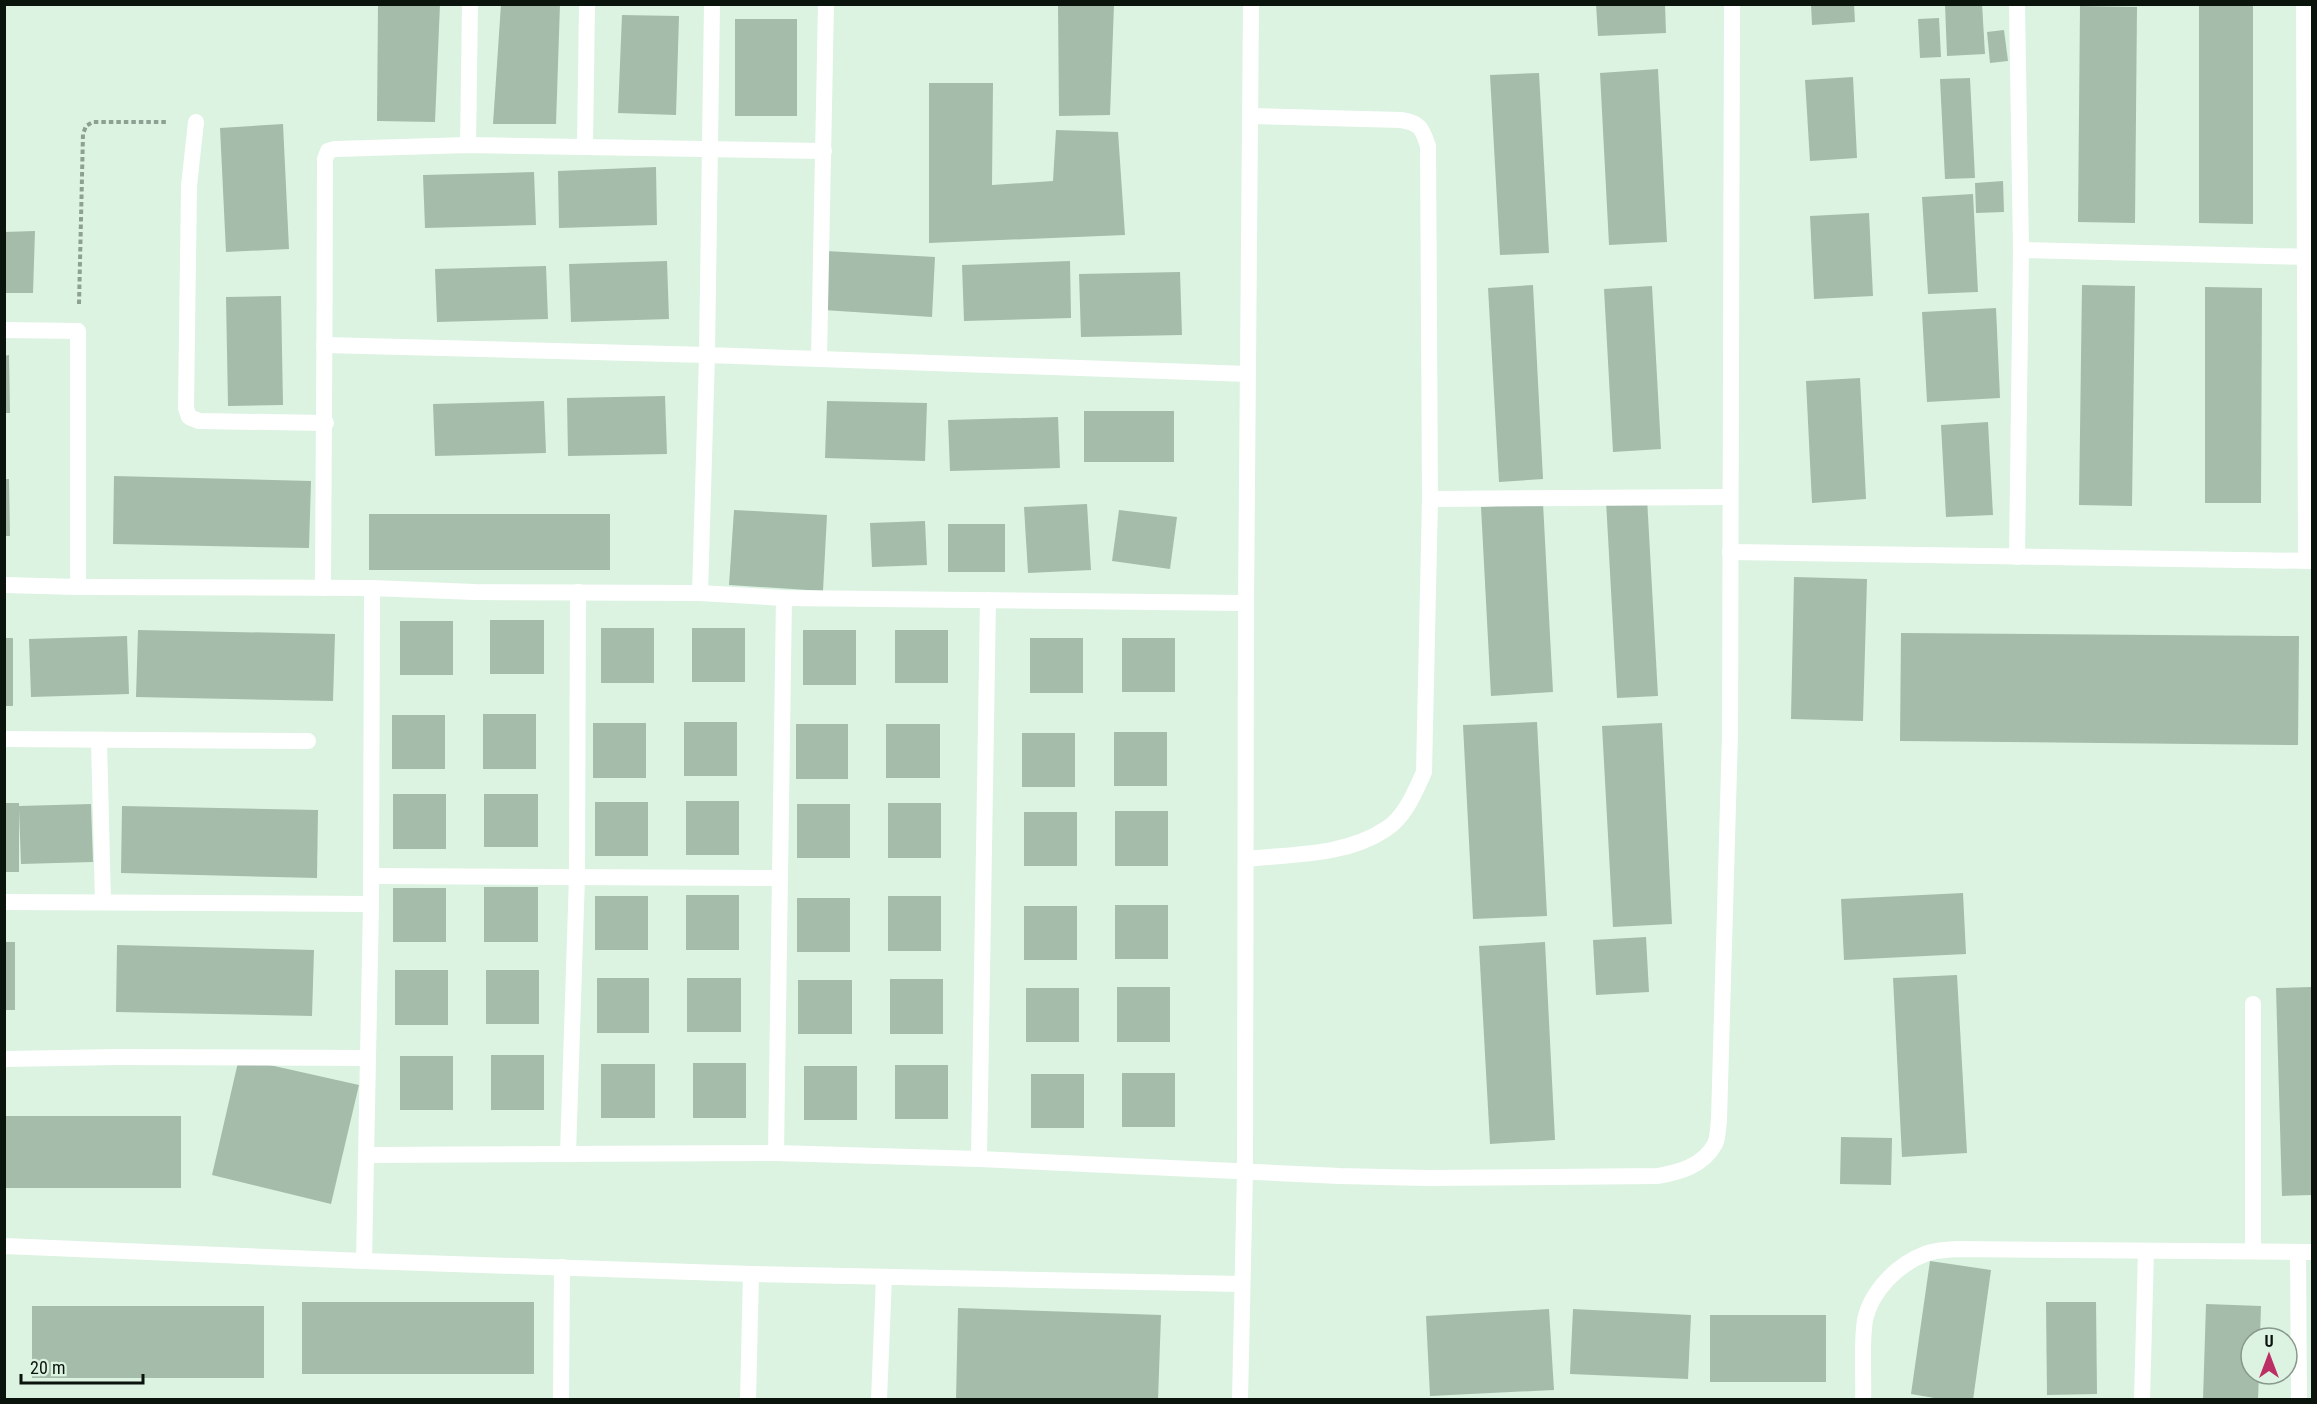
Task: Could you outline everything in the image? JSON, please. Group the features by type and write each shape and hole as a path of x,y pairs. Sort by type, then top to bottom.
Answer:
{"lane":[{"path":"468,145 470,4"},
{"path":"585,146 587,4"},
{"path":"700,593 712,148 712,4"},
{"path":"819,359 826,4"},
{"path":"1240,1400 1245,1171 1246,603 1251,4"},
{"path":"367,1155 776,1153 979,1159 1426,1178 1658,1176 1678,1172 1699,1163 1715,1143 1719,1120 1730,734 1732,4"},
{"path":"2017,4 2021,250 2017,557"},
{"path":"1730,552 2309,561 2309,257 2304,4"},
{"path":"1246,859 1332,850 1362,841 1387,829 1412,800 1424,772 1430,499 1428,146 1424,132 1415,122 1401,120 1251,116"},
{"path":"196,122 189,186 186,408 189,417 199,421 326,423"},
{"path":"323,588 326,423 325,159 328,151 468,145 824,151"},
{"path":"2021,250 2309,257"},
{"path":"4,330 78,331 78,587"},
{"path":"324,345 707,355 1248,374"},
{"path":"1430,499 1730,497"},
{"path":"4,585 372,588 475,592 700,593 784,598 1246,603"},
{"path":"364,1261 371,904 372,588"},
{"path":"568,1154 577,876 578,592"},
{"path":"776,1153 784,598"},
{"path":"979,1159 988,600"},
{"path":"4,739 308,741"},
{"path":"99,741 103,902"},
{"path":"371,876 780,878"},
{"path":"4,902 371,904"},
{"path":"2253,1004 2253,1251"},
{"path":"4,1059 367,1058"},
{"path":"4,1246 751,1274 1242,1284"},
{"path":"1863,1400 1865,1322 1870,1302 1884,1283 1926,1253 1957,1249 2305,1252 2299,1400"},
{"path":"2142,1400 2146,1251"},
{"path":"561,1400 562,1268"},
{"path":"748,1400 751,1274"},
{"path":"879,1400 884,1277"}],"path":[{"path":"78,331 83,134 86,126 93,122 196,122"}],"building":[{"path":"378,4 440,4 435,122 377,121"},
{"path":"501,4 560,4 556,124 493,124"},
{"path":"1058,4 1114,4 1110,115 1059,116"},
{"path":"1596,4 1665,4 1666,33 1598,36"},
{"path":"1811,4 1854,4 1855,22 1812,25"},
{"path":"1945,4 1982,4 1985,54 1947,56"},
{"path":"2199,4 2253,4 2253,224 2199,223"},
{"path":"2080,6 2137,7 2135,223 2078,222"},
{"path":"622,15 679,16 676,115 618,113"},
{"path":"1939,18 1941,57 1920,58 1918,19"},
{"path":"735,19 797,19 797,116 735,116"},
{"path":"2004,30 2008,61 1990,63 1987,32"},
{"path":"1658,69 1667,242 1609,245 1600,73"},
{"path":"1539,73 1549,253 1500,255 1490,75"},
{"path":"1853,77 1857,158 1810,161 1805,80"},
{"path":"1970,78 1975,178 1945,179 1940,79"},
{"path":"929,83 993,83 992,185 1053,181 1056,130 1118,132 1125,235 929,243"},
{"path":"283,124 289,249 226,252 220,128"},
{"path":"656,167 657,225 559,228 558,171"},
{"path":"534,172 536,225 425,228 423,175"},
{"path":"2003,181 2004,212 1976,213 1975,183"},
{"path":"1973,194 1978,292 1928,294 1922,197"},
{"path":"1869,213 1873,296 1814,299 1810,216"},
{"path":"35,231 33,293 4,293 4,232"},
{"path":"826,251 935,257 932,317 823,310"},
{"path":"667,261 669,319 571,322 569,264"},
{"path":"1070,261 1071,318 964,321 962,265"},
{"path":"546,266 548,319 437,322 435,269"},
{"path":"1180,272 1182,335 1081,337 1079,274"},
{"path":"1533,285 1543,479 1499,482 1488,288"},
{"path":"2082,285 2135,286 2132,506 2079,505"},
{"path":"1652,286 1661,449 1613,452 1604,289"},
{"path":"2205,287 2262,288 2261,503 2205,503"},
{"path":"281,296 283,405 228,406 226,297"},
{"path":"1996,308 2000,398 1927,402 1922,312"},
{"path":"9,355 10,413 4,413 4,356"},
{"path":"1860,378 1866,499 1812,503 1806,381"},
{"path":"665,396 667,454 568,456 567,398"},
{"path":"544,401 546,453 435,456 433,404"},
{"path":"827,401 927,403 925,461 825,458"},
{"path":"1084,411 1174,411 1174,462 1084,462"},
{"path":"1058,417 1060,468 950,471 948,420"},
{"path":"1988,422 1993,515 1946,517 1941,425"},
{"path":"114,476 311,481 309,548 113,544"},
{"path":"4,479 9,479 10,536 4,536"},
{"path":"1647,498 1658,696 1617,698 1606,501"},
{"path":"1543,503 1553,692 1491,696 1481,507"},
{"path":"1087,504 1091,570 1028,573 1024,507"},
{"path":"734,510 827,515 823,591 729,585"},
{"path":"1119,510 1177,517 1170,569 1112,561"},
{"path":"369,514 610,514 610,570 369,570"},
{"path":"925,521 927,565 872,567 870,523"},
{"path":"948,524 1005,524 1005,572 948,572"},
{"path":"1794,577 1867,579 1863,721 1791,719"},
{"path":"490,620 544,620 544,674 490,674"},
{"path":"400,621 453,621 453,675 400,675"},
{"path":"601,628 654,628 654,683 601,683"},
{"path":"692,628 745,628 745,682 692,682"},
{"path":"138,630 335,634 333,701 136,697"},
{"path":"803,630 856,630 856,685 803,685"},
{"path":"895,630 948,630 948,683 895,683"},
{"path":"1901,633 2299,636 2298,745 1900,741"},
{"path":"127,636 129,694 31,697 29,639"},
{"path":"4,638 13,638 13,706 4,706"},
{"path":"1030,638 1083,638 1083,693 1030,693"},
{"path":"1122,638 1175,638 1175,692 1122,692"},
{"path":"483,714 536,714 536,769 483,769"},
{"path":"392,715 445,715 445,769 392,769"},
{"path":"684,722 737,722 737,776 684,776"},
{"path":"1537,722 1547,916 1473,919 1463,725"},
{"path":"593,723 646,723 646,778 593,778"},
{"path":"1662,723 1672,924 1613,927 1602,726"},
{"path":"796,724 848,724 848,779 796,779"},
{"path":"886,724 940,724 940,778 886,778"},
{"path":"1114,732 1167,732 1167,786 1114,786"},
{"path":"1022,733 1075,733 1075,787 1022,787"},
{"path":"393,794 446,794 446,849 393,849"},
{"path":"484,794 538,794 538,847 484,847"},
{"path":"686,801 739,801 739,855 686,855"},
{"path":"595,802 648,802 648,856 595,856"},
{"path":"4,803 19,803 19,806 91,804 93,862 21,864 19,810 19,872 4,872"},
{"path":"888,803 941,803 941,858 888,858"},
{"path":"797,804 850,804 850,858 797,858"},
{"path":"122,806 318,810 317,878 121,873"},
{"path":"1115,811 1168,811 1168,866 1115,866"},
{"path":"1024,812 1077,812 1077,866 1024,866"},
{"path":"484,887 538,887 538,942 484,942"},
{"path":"393,888 446,888 446,942 393,942"},
{"path":"1963,893 1966,954 1844,960 1841,899"},
{"path":"686,895 739,895 739,950 686,950"},
{"path":"595,896 648,896 648,950 595,950"},
{"path":"888,896 941,896 941,951 888,951"},
{"path":"797,898 850,898 850,952 797,952"},
{"path":"1115,905 1168,905 1168,959 1115,959"},
{"path":"1024,906 1077,906 1077,960 1024,960"},
{"path":"1646,937 1649,992 1596,995 1593,940"},
{"path":"4,942 15,942 15,1010 4,1010"},
{"path":"1545,942 1555,1140 1490,1144 1479,946"},
{"path":"117,945 314,950 312,1016 116,1012"},
{"path":"395,970 448,970 448,1025 395,1025"},
{"path":"486,970 539,970 539,1024 486,1024"},
{"path":"1957,975 1967,1153 1902,1157 1893,978"},
{"path":"597,978 649,978 649,1033 597,1033"},
{"path":"687,978 741,978 741,1032 687,1032"},
{"path":"890,979 943,979 943,1034 890,1034"},
{"path":"798,980 852,980 852,1034 798,1034"},
{"path":"1117,987 1170,987 1170,1042 1117,1042"},
{"path":"2312,987 2312,1195 2282,1196 2276,988"},
{"path":"1026,988 1079,988 1079,1042 1026,1042"},
{"path":"491,1055 544,1055 544,1110 491,1110"},
{"path":"400,1056 453,1056 453,1110 400,1110"},
{"path":"239,1058 359,1085 331,1204 212,1175"},
{"path":"693,1063 746,1063 746,1118 693,1118"},
{"path":"601,1064 655,1064 655,1118 601,1118"},
{"path":"895,1065 948,1065 948,1119 895,1119"},
{"path":"804,1066 857,1066 857,1120 804,1120"},
{"path":"1122,1073 1175,1073 1175,1127 1122,1127"},
{"path":"1031,1074 1084,1074 1084,1128 1031,1128"},
{"path":"4,1116 181,1116 181,1188 4,1188"},
{"path":"1841,1137 1892,1138 1891,1185 1840,1184"},
{"path":"1930,1261 1991,1270 1973,1400 1946,1400 1911,1394"},
{"path":"302,1302 534,1302 534,1374 302,1374"},
{"path":"2046,1302 2096,1302 2097,1394 2047,1395"},
{"path":"2206,1304 2261,1306 2260,1326 2239,1326 2239,1386 2259,1386 2258,1400 2203,1400"},
{"path":"32,1306 264,1306 264,1378 32,1378"},
{"path":"958,1308 1161,1315 1158,1400 956,1400"},
{"path":"1549,1309 1554,1390 1430,1396 1426,1316"},
{"path":"1573,1309 1691,1315 1688,1379 1570,1374"},
{"path":"1710,1315 1826,1315 1826,1382 1710,1382"}]}
